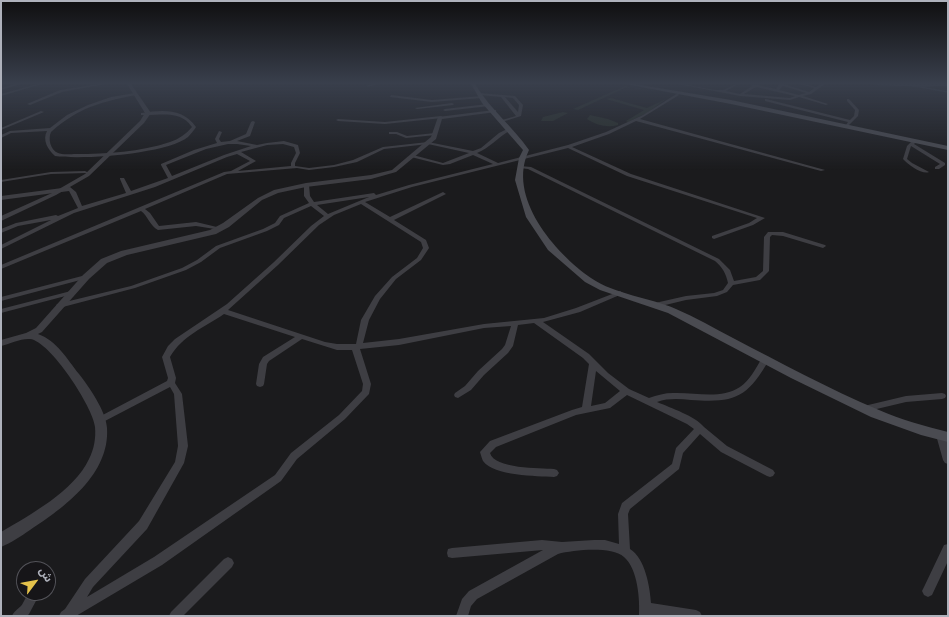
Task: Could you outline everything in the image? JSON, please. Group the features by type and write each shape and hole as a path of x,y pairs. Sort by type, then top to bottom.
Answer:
{"main road":[{"path":"496,113 526,150 522,162 520,183 528,212 547,242 572,267 588,280 603,288 657,305 686,318 765,360 890,420 944,436"},
{"path":"780,113 848,124 913,142 948,148"}],"street":[{"path":"1,129 40,113"},
{"path":"1,132 6,133 51,129 75,113"},
{"path":"338,120 385,122 441,117 453,113"},
{"path":"517,113 520,116"},
{"path":"67,615 89,583 143,525 179,463 183,446 178,394 171,383 172,378 166,357 172,346 181,338 224,311 291,250 313,227 327,216 361,202 431,179 496,164 522,162 603,135 637,120 647,113"},
{"path":"812,113 848,124 856,116 857,113"},
{"path":"1,215 82,175 102,154 145,114 177,114 188,119 194,127 187,137 174,143 138,151 110,154 102,154 55,154 47,137 51,129"},
{"path":"1,219 65,189 110,154 142,122 145,114"},
{"path":"503,121 520,116"},
{"path":"1,343 29,335 44,325 59,306 86,277 104,261 116,256 205,235 219,229 268,194 282,189 388,173 397,169 428,143 435,134 441,117"},
{"path":"637,120 823,170"},
{"path":"232,142 248,135 253,122"},
{"path":"413,156 446,164 483,149 500,134 510,129"},
{"path":"219,143 217,139 220,132"},
{"path":"1,137 6,133"},
{"path":"390,133 397,133 406,137 435,134"},
{"path":"170,178 163,167 165,164 219,143 232,142 258,146"},
{"path":"1,247 81,209 129,193 237,152 258,146 286,142 295,145 298,153 293,163 293,168"},
{"path":"927,172 910,164 905,159 908,148 913,142 943,164 937,168"},
{"path":"231,172 293,168 309,169 340,165 355,161 383,148 428,143 475,153 496,164"},
{"path":"567,146 629,175 762,218 751,224 714,238"},
{"path":"1,267 231,172 254,161 237,152"},
{"path":"522,162 529,168 717,260 728,272 731,283"},
{"path":"1,181 51,174 82,175"},
{"path":"122,179 129,193"},
{"path":"306,185 307,196 312,204 327,216"},
{"path":"1,198 65,189 73,192 81,209"},
{"path":"59,306 132,287 184,269 199,261 218,247 265,230 277,224 282,217 312,204 384,194"},
{"path":"389,220 443,194"},
{"path":"67,615 158,561 278,478 294,456 342,417 366,392 367,384 357,346 365,320 377,298 394,278 419,259 426,250 424,241 361,202"},
{"path":"142,209 150,214 158,228 196,224 219,229"},
{"path":"1,231 16,224 70,214"},
{"path":"657,305 686,298 716,295 725,291 731,283 753,281 758,279 766,271 767,237 770,233 791,236 823,246"},
{"path":"1,299 86,277"},
{"path":"1,311 71,293"},
{"path":"224,311 300,337 337,347 400,342 515,323 536,321 578,310 620,294"},
{"path":"536,321 586,356 605,375 626,390 690,420 724,449 770,473"},
{"path":"458,395 468,388 509,346 515,323"},
{"path":"1,540 43,514 80,481 96,456 102,434 100,420 79,381 49,344 40,338 29,335"},
{"path":"260,384 263,364 266,359 300,337"},
{"path":"650,401 670,395 714,397 737,392 743,389 751,381 765,360"},
{"path":"586,409 593,363"},
{"path":"100,420 171,383"},
{"path":"554,473 500,467 485,457 485,452 488,447 502,440 562,416 586,409 607,406 626,390"},
{"path":"864,408 906,399 942,396"},
{"path":"625,550 623,514 626,506 676,466 679,451 700,428"},
{"path":"944,436 948,460"},
{"path":"452,553 542,545 563,547 613,547 625,550 632,557 641,578 645,612 696,616"},
{"path":"462,616 466,603 473,595 540,557 563,547"},
{"path":"928,591 948,549"},
{"path":"176,616 228,563"},
{"path":"18,616 26,610 30,601"}],"shaded area":[{"path":"560,113 568,113 553,121 541,121 543,117"},
{"path":"639,113 647,113 628,122 626,121"},
{"path":"590,115 608,119 618,123 618,125 606,126 594,123 587,119"}]}
